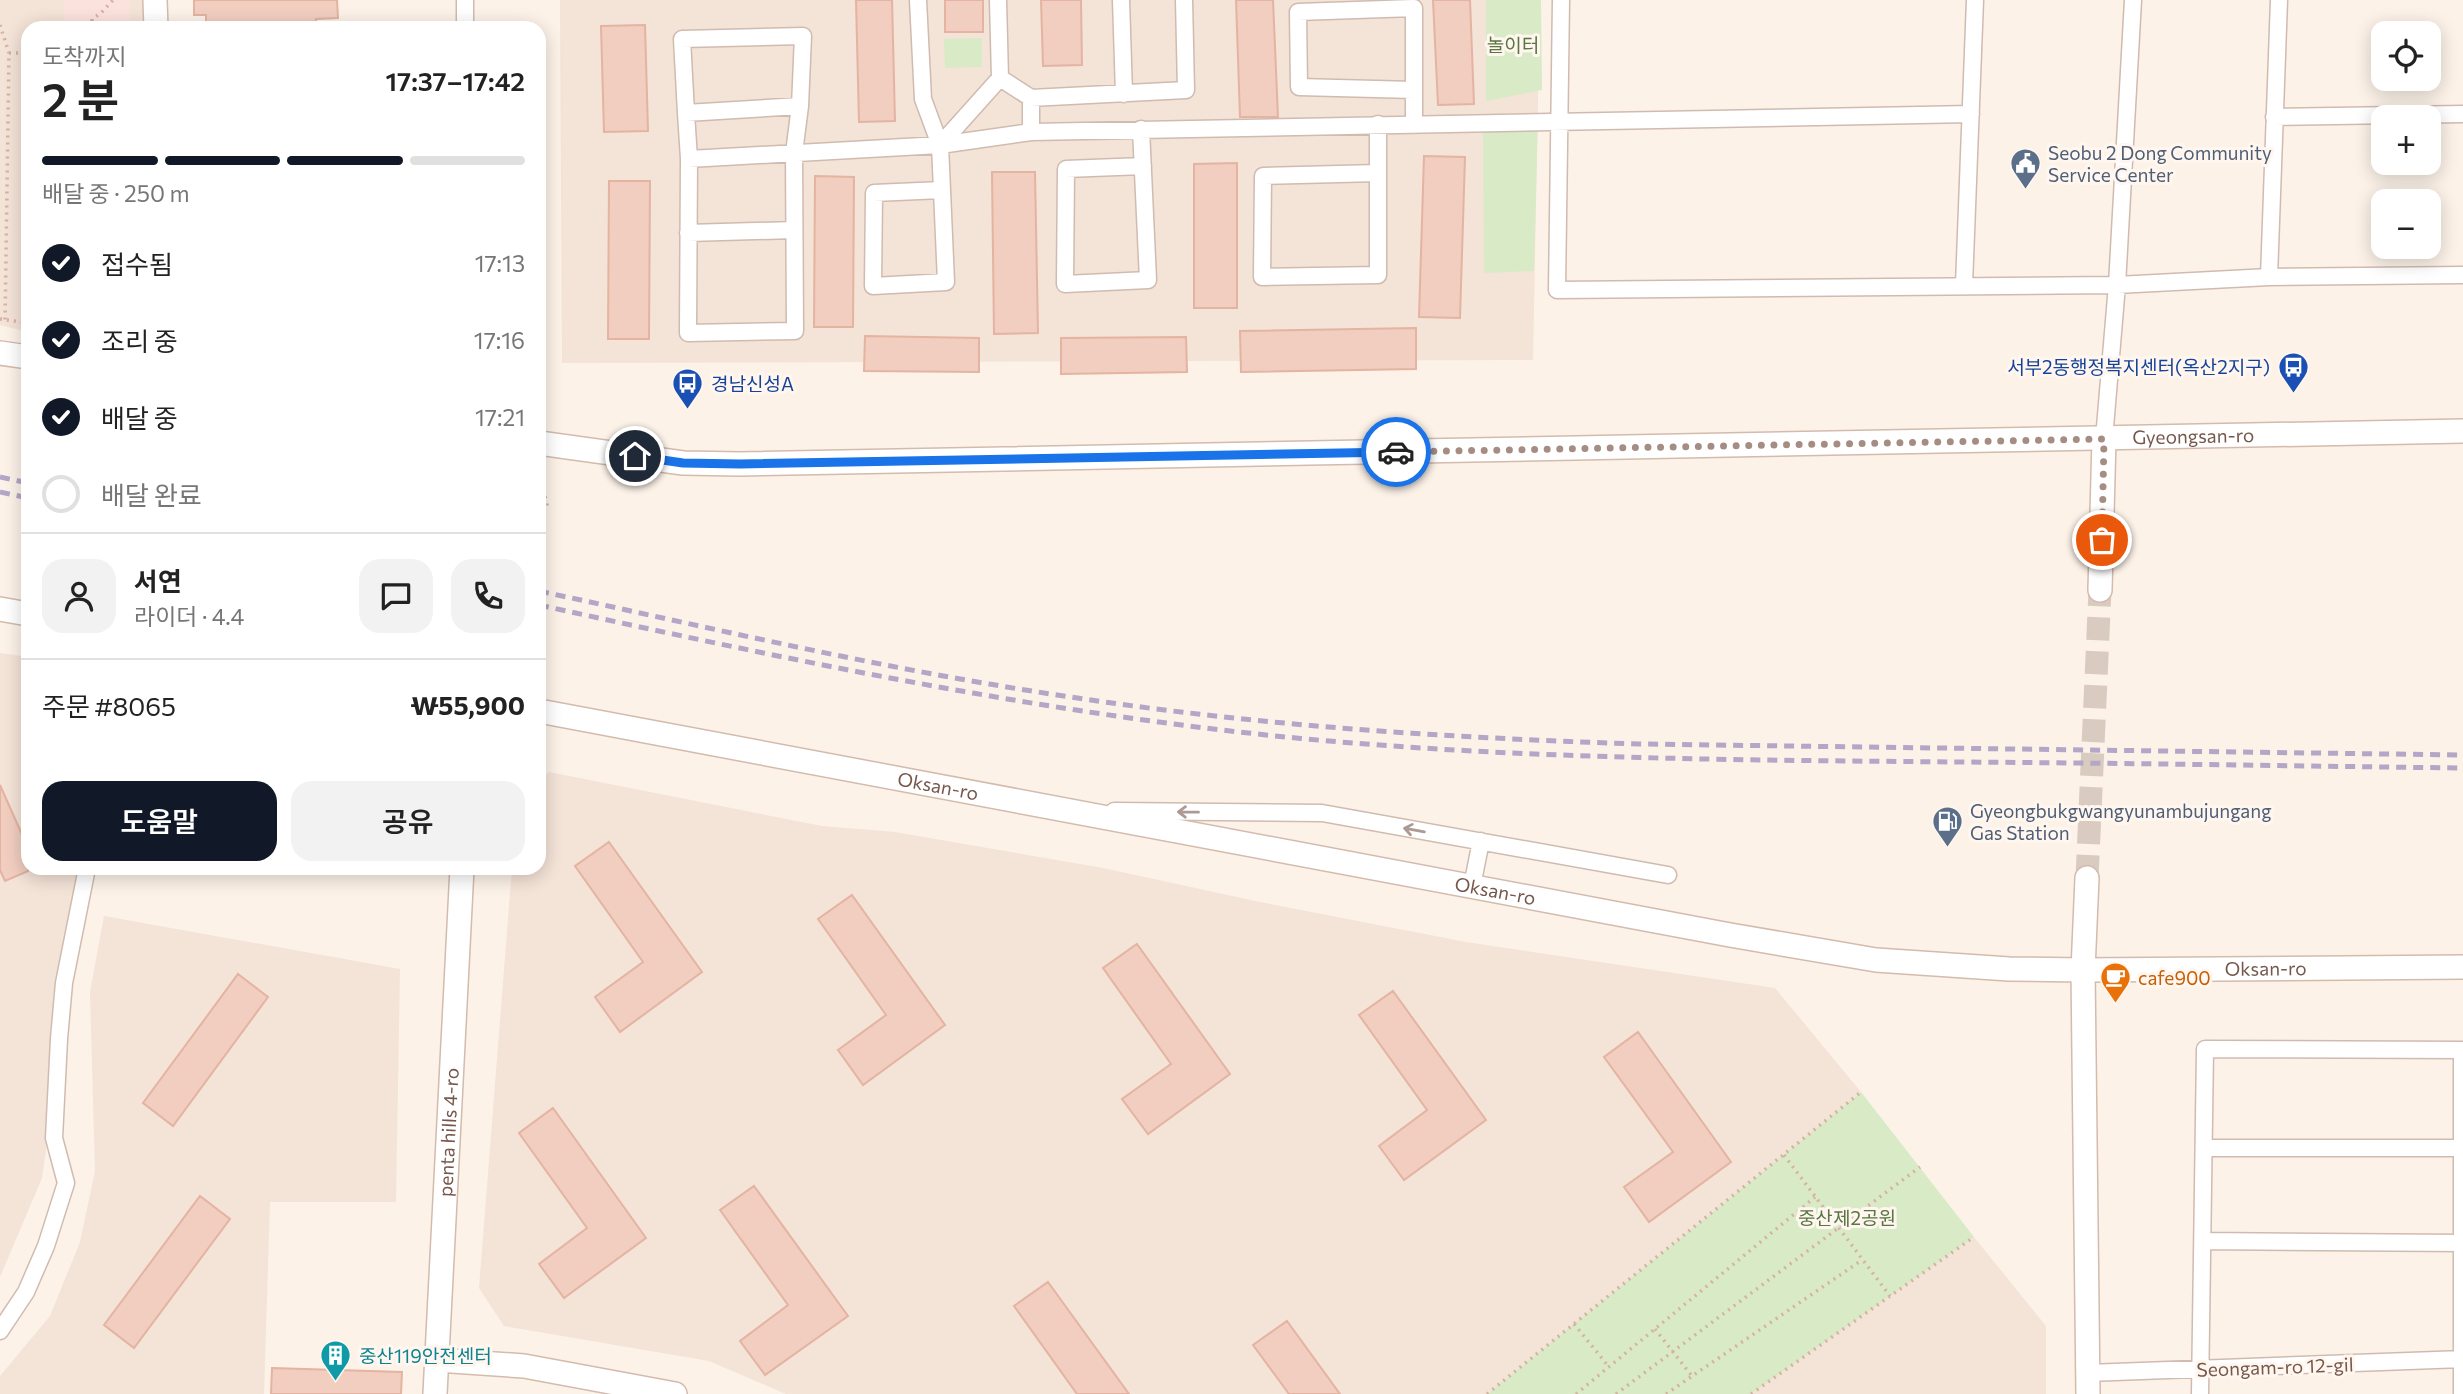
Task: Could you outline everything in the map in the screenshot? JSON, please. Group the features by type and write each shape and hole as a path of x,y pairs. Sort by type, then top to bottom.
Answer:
{"street":[{"path":"156,0 156,21"},
{"path":"465,21 466,0"},
{"path":"918,0 923,99 940,145 942,190 946,282 873,286 874,193 942,190"},
{"path":"940,145 1000,79 998,0"},
{"path":"1121,0 1124,94"},
{"path":"1000,79 1031,99 1186,90 1184,0"},
{"path":"1561,0 1557,290 2117,285 2269,277 2463,275"},
{"path":"1964,285 1975,0"},
{"path":"2100,590 2104,439 2117,285 2133,0"},
{"path":"2269,277 2279,0"},
{"path":"1414,90 1299,87 1298,12 1414,8 1414,90 1414,123"},
{"path":"803,36 800,106 794,153 795,331 688,333 689,159 686,113 682,39 803,36"},
{"path":"1031,99 1031,132"},
{"path":"686,113 800,106"},
{"path":"689,159 940,145 1031,132 1972,114"},
{"path":"2274,117 2463,114"},
{"path":"1378,124 1378,173 1378,275 1262,277 1263,176 1378,173"},
{"path":"1141,130 1143,166 1148,280 1065,284 1066,169 1143,166"},
{"path":"688,233 794,230"},
{"path":"0,352 21,356"},
{"name":"Gyeongsan-ro","path":"546,444 683,463 740,464 2463,431"},
{"path":"0,609 21,613"},
{"name":"Oksan-ro","path":"546,712 1876,960 1995,968 2082,970 2463,967"},
{"path":"1076,811 1322,813 1668,875"},
{"path":"1472,886 1481,841"},
{"path":"0,1331 26,1292 46,1245 66,1183 54,1138 59,1039 64,984 86,875"},
{"name":"penta hills 4-ro","path":"435,1394 462,875"},
{"path":"2087,878 2082,970 2088,1384"},
{"path":"2200,1394 2205,1049 2462,1050 2462,1394"},
{"path":"2204,1148 2462,1148"},
{"path":"2203,1241 2462,1243"},
{"name":"Seongam-ro 12-gil","path":"2088,1384 2200,1370 2463,1359"},
{"path":"437,1360 524,1366 675,1394"}],"path":[{"path":"92,21 113,0"},
{"path":"0,25 9,53 3,319 21,322"},
{"path":"9,53 21,53"},
{"path":"0,274 6,274"},
{"path":"1487,1394 1861,1092"},
{"path":"1784,1155 1890,1296"},
{"path":"1616,1394 1920,1167"},
{"path":"1576,1394 1815,1197"},
{"path":"1751,1394 1975,1237"},
{"path":"1666,1394 1862,1260"},
{"path":"1574,1324 1609,1367"},
{"path":"1656,1329 1692,1376"}],"shaded area":[{"path":"0,0 150,0 149,21 21,21 21,330 0,325"},
{"path":"130,0 130,21 64,21 64,2"},
{"path":"560,0 1540,0 1533,360 562,363"},
{"path":"0,653 21,656 21,875 86,875 42,1178 0,1277"},
{"path":"549,772 822,826 895,832 1103,868 1466,942 1775,988 1861,1092 1487,1394 786,1394 709,1361 504,1326 479,1288 511,875 546,875 546,775"},
{"path":"104,916 400,969 396,1202 270,1202 264,1394 0,1394 0,1376 50,1316 80,1242 95,1171 90,992"},
{"path":"1974,1237 2046,1326 2046,1394 1749,1394"}],"green space":[{"name":"놀이터","path":"1486,0 1541,0 1542,90 1486,101"},
{"path":"982,38 982,67 945,68 944,39"},
{"path":"1538,116 1534,271 1484,273 1483,124"},
{"name":"중산제2공원","path":"1861,1092 1974,1237 1751,1394 1487,1394"}],"building":[{"path":"194,0 337,0 338,18 316,21 206,21 206,15 194,15"},
{"path":"856,0 892,0 895,121 859,122"},
{"path":"945,0 983,0 983,32 945,32"},
{"path":"1041,0 1081,0 1082,65 1043,66"},
{"path":"1236,0 1273,0 1278,117 1240,117"},
{"path":"1433,0 1470,0 1474,104 1438,105"},
{"path":"645,25 648,131 604,132 601,26"},
{"path":"1424,156 1465,157 1460,318 1419,317"},
{"path":"1237,163 1237,308 1194,308 1194,164"},
{"path":"992,172 1035,172 1038,333 994,334"},
{"path":"815,176 854,177 853,327 814,327"},
{"path":"609,181 650,181 649,339 608,339"},
{"path":"1416,328 1416,369 1241,372 1240,331"},
{"path":"865,336 979,338 979,372 864,371"},
{"path":"1186,337 1187,372 1061,374 1061,338"},
{"path":"0,785 21,832 21,874 5,881 0,870"},
{"path":"609,842 702,972 620,1032 595,997 643,962 575,866"},
{"path":"852,895 945,1025 863,1085 838,1050 886,1015 818,919"},
{"path":"1137,944 1230,1074 1148,1134 1122,1099 1171,1064 1103,968"},
{"path":"238,974 268,997 173,1126 143,1103"},
{"path":"1393,991 1486,1120 1404,1180 1379,1146 1427,1110 1359,1015"},
{"path":"1638,1032 1731,1162 1649,1222 1624,1187 1673,1152 1604,1057"},
{"path":"553,1108 646,1238 564,1298 539,1264 587,1228 519,1133"},
{"path":"754,1186 848,1316 765,1375 740,1341 788,1305 720,1210"},
{"path":"200,1196 230,1219 134,1348 104,1325"},
{"path":"1048,1282 1129,1394 1077,1394 1014,1306"},
{"path":"1287,1321 1340,1394 1289,1394 1253,1345"},
{"name":"중산119안전센터","path":"272,1368 402,1372 401,1394 271,1394"}],"tunnel":[{"path":"2087,878 2100,590"}],"railway":[{"path":"0,477 21,482"},
{"path":"0,492 21,496"},
{"path":"546,593 804,648 1004,687 1142,707 1284,723 1498,738 1640,744 2463,755"},
{"path":"546,606 821,665 1010,699 1200,727 1378,745 1709,759 2463,768"}],"way so far":[{"path":"1396,452 2104,439 2102,540"}],"place":[{"name":"Seobu 2 Dong Community Service Center","path":"2025,191"},
{"name":"서부2동행정복지센터(옥산2지구)","path":"2293,394"},
{"name":"경남신성A","path":"688,411"},
{"name":"Gyeongbukgwangyunambujungang Gas Station","path":"1947,849"},
{"name":"cafe900","path":"2115,1005"},
{"name":"중산119안전센터","path":"336,1383"}],"route":[{"path":"635,456 683,463 740,464 1396,452"}]}
